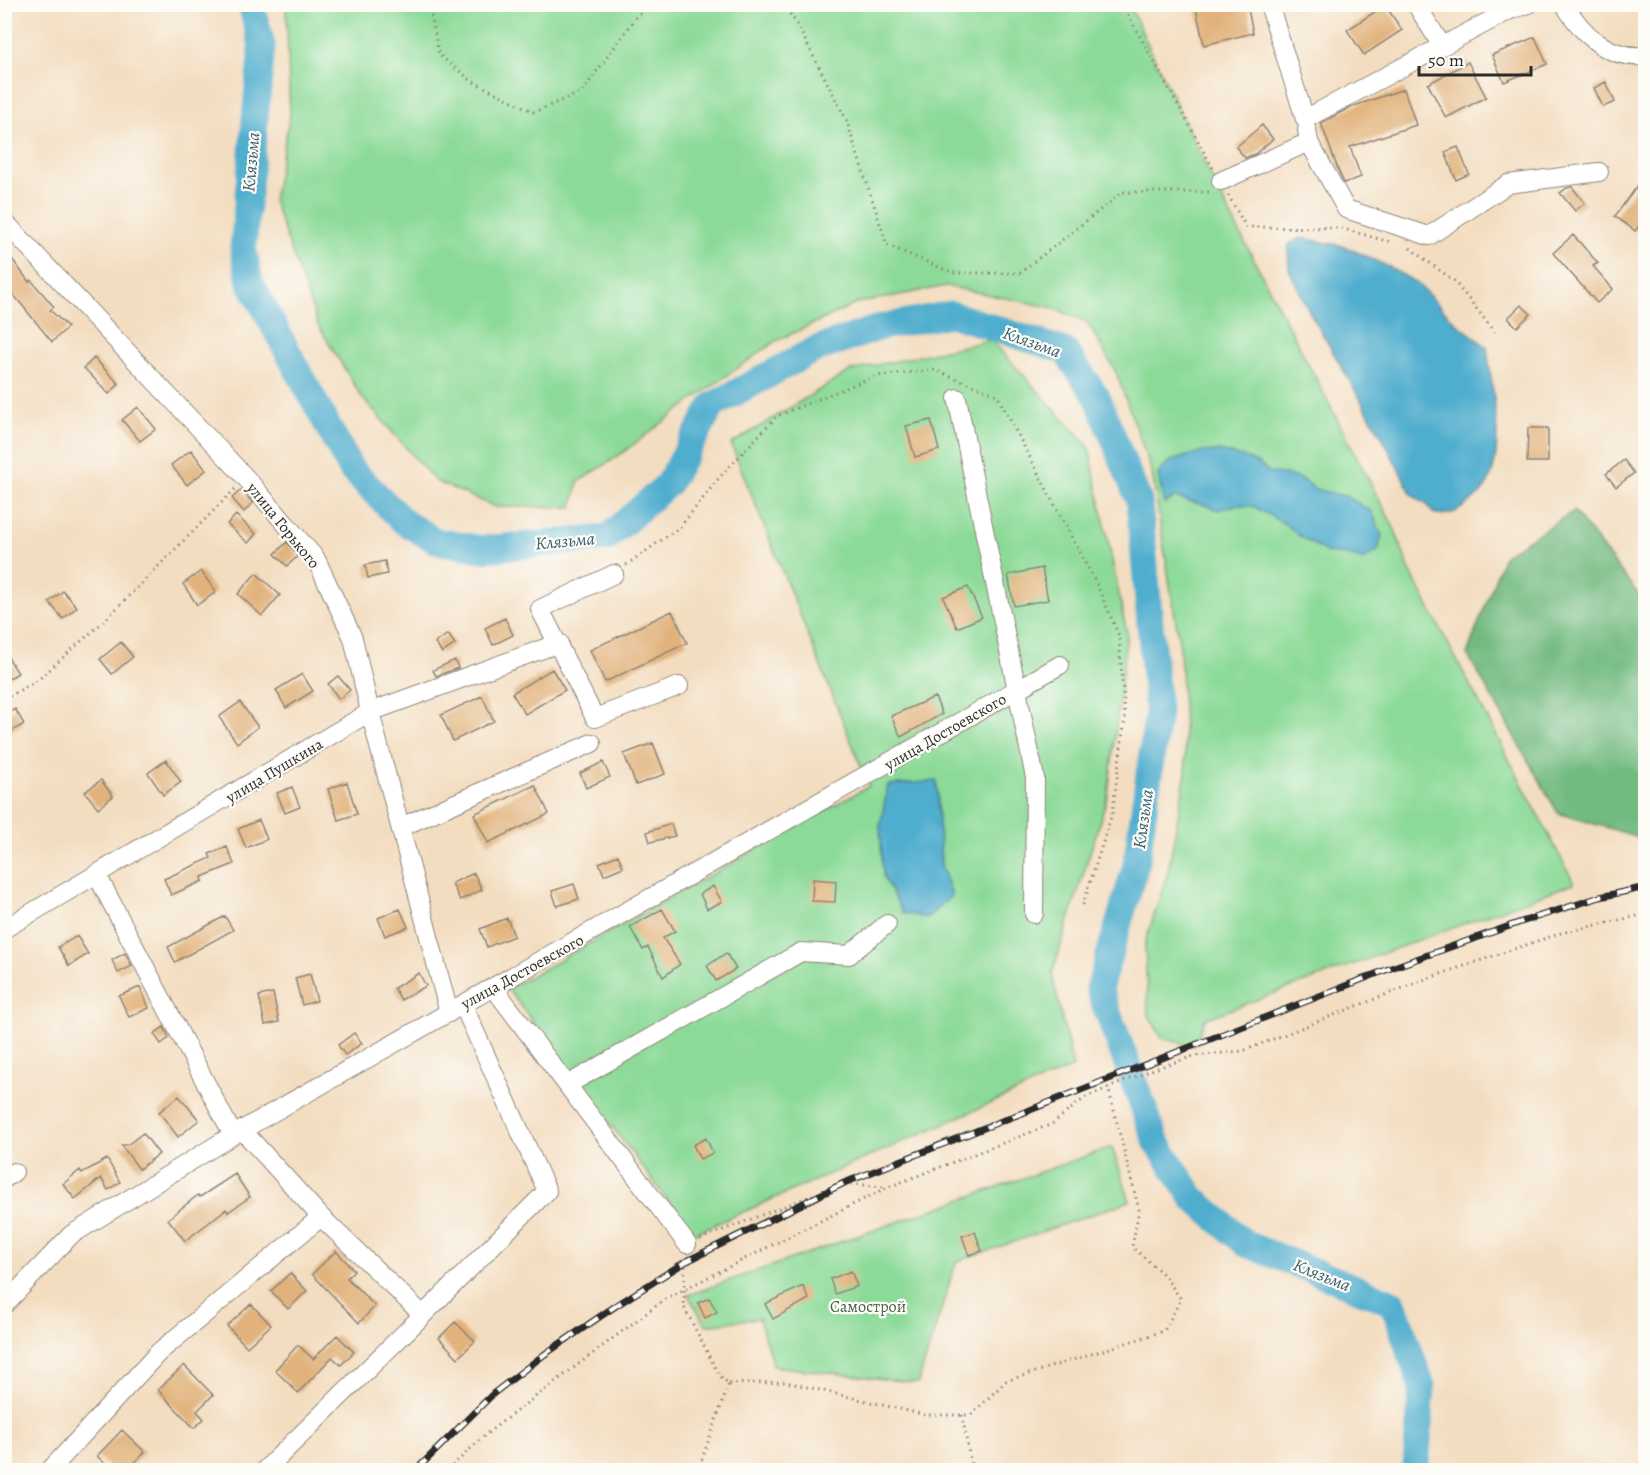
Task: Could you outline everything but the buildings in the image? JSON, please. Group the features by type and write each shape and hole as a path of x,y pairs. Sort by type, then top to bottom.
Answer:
{"street":[{"path":"1269,4 1305,119 1309,142 1346,210 1429,236 1508,184 1599,172"},
{"path":"1416,4 1442,46"},
{"path":"1305,119 1510,10 1529,4"},
{"path":"1564,4 1577,25 1596,44 1631,57 1646,56"},
{"path":"1224,187 1309,142"},
{"name":"улица Горького","path":"4,221 246,478 316,559 352,638 400,827 456,1009 547,1191 423,1315"},
{"path":"957,398 1035,778 1034,914"},
{"path":"614,574 540,609 595,718 679,686"},
{"name":"улица Пушкина","path":"4,929 370,712 559,643"},
{"name":"улица Достоевского","path":"4,1305 71,1234 238,1133 1060,665"},
{"path":"400,827 592,743"},
{"path":"97,875 238,1133 423,1315 265,1470"},
{"path":"567,1085 801,952 849,955 887,924"},
{"path":"494,988 687,1244"},
{"path":"50,1470 159,1352 321,1216"}],"path":[{"path":"429,4 440,55 472,81 534,112 582,92 636,17 652,4"},
{"path":"783,4 795,21 846,119 886,245 953,273 1020,273 1123,192 1224,187"},
{"path":"1122,4 1246,227 1340,228 1391,242"},
{"path":"1401,245 1411,248 1454,281 1495,332"},
{"path":"614,574 680,527 719,478 777,416 875,376 935,369 997,395 1097,585 1119,636 1125,718 1113,814 1082,908"},
{"path":"4,699 38,680 104,621 246,478"},
{"path":"448,1470 486,1434 665,1299 886,1188 1052,1124 1086,1097 1154,1069 1194,1056 1243,1051 1424,980 1551,936 1646,914"},
{"path":"886,1188 844,1183 687,1244 684,1307 719,1375 729,1384 786,1382 925,1415 971,1415 1006,1381 1164,1331 1181,1299 1163,1274 1132,1247 1139,1210 1108,1087"},
{"path":"698,1470 729,1384"},
{"path":"962,1415 972,1470"}],"green space":[{"path":"286,5 1129,5 1218,191 1395,530 1409,569 1574,883 1205,1019 1194,1046 1162,1038 1148,1014 1145,943 1168,872 1186,772 1180,648 1152,472 1116,372 1087,322 1050,307 946,286 858,303 776,341 702,393 614,459 578,482 572,507 496,507 435,481 361,396 318,325 273,200 290,115"},
{"path":"991,340 1089,447 1127,634 1108,795 1052,974 1073,1067 693,1234 508,989 869,786 731,444 850,371"},
{"path":"1574,511 1645,603 1645,839 1558,813 1467,654 1504,555"},
{"name":"Самострой","path":"1112,1147 1130,1201 956,1262 918,1383 773,1366 759,1318 706,1325 688,1295"}],"water":[{"path":"1301,238 1344,246 1417,283 1455,322 1487,347 1495,402 1497,443 1495,462 1490,479 1481,493 1459,510 1447,514 1433,513 1427,505 1412,495 1381,435 1309,311 1289,269 1289,244"},
{"path":"1219,451 1243,457 1259,464 1271,473 1295,477 1315,489 1348,497 1372,512 1382,535 1378,550 1364,560 1349,555 1328,553 1253,506 1236,505 1218,510 1175,497 1164,504 1158,474 1169,462 1200,452"},
{"path":"937,781 941,865 952,895 927,918 903,913 883,876 880,826 888,785"}],"waterway":[{"name":"Клязьма","path":"251,4 262,45 243,248 250,282 351,469 404,522 436,541 482,549 607,538 668,484 713,405 814,350 881,327 951,314 1065,351 1097,397 1139,501 1158,712 1136,865 1099,989 1156,1141 1193,1198 1246,1244 1393,1303 1422,1387 1414,1470"}],"railway":[{"path":"416,1470 494,1393 545,1354 617,1305 685,1262 844,1183 1391,968 1521,922 1600,897 1646,887"}]}
